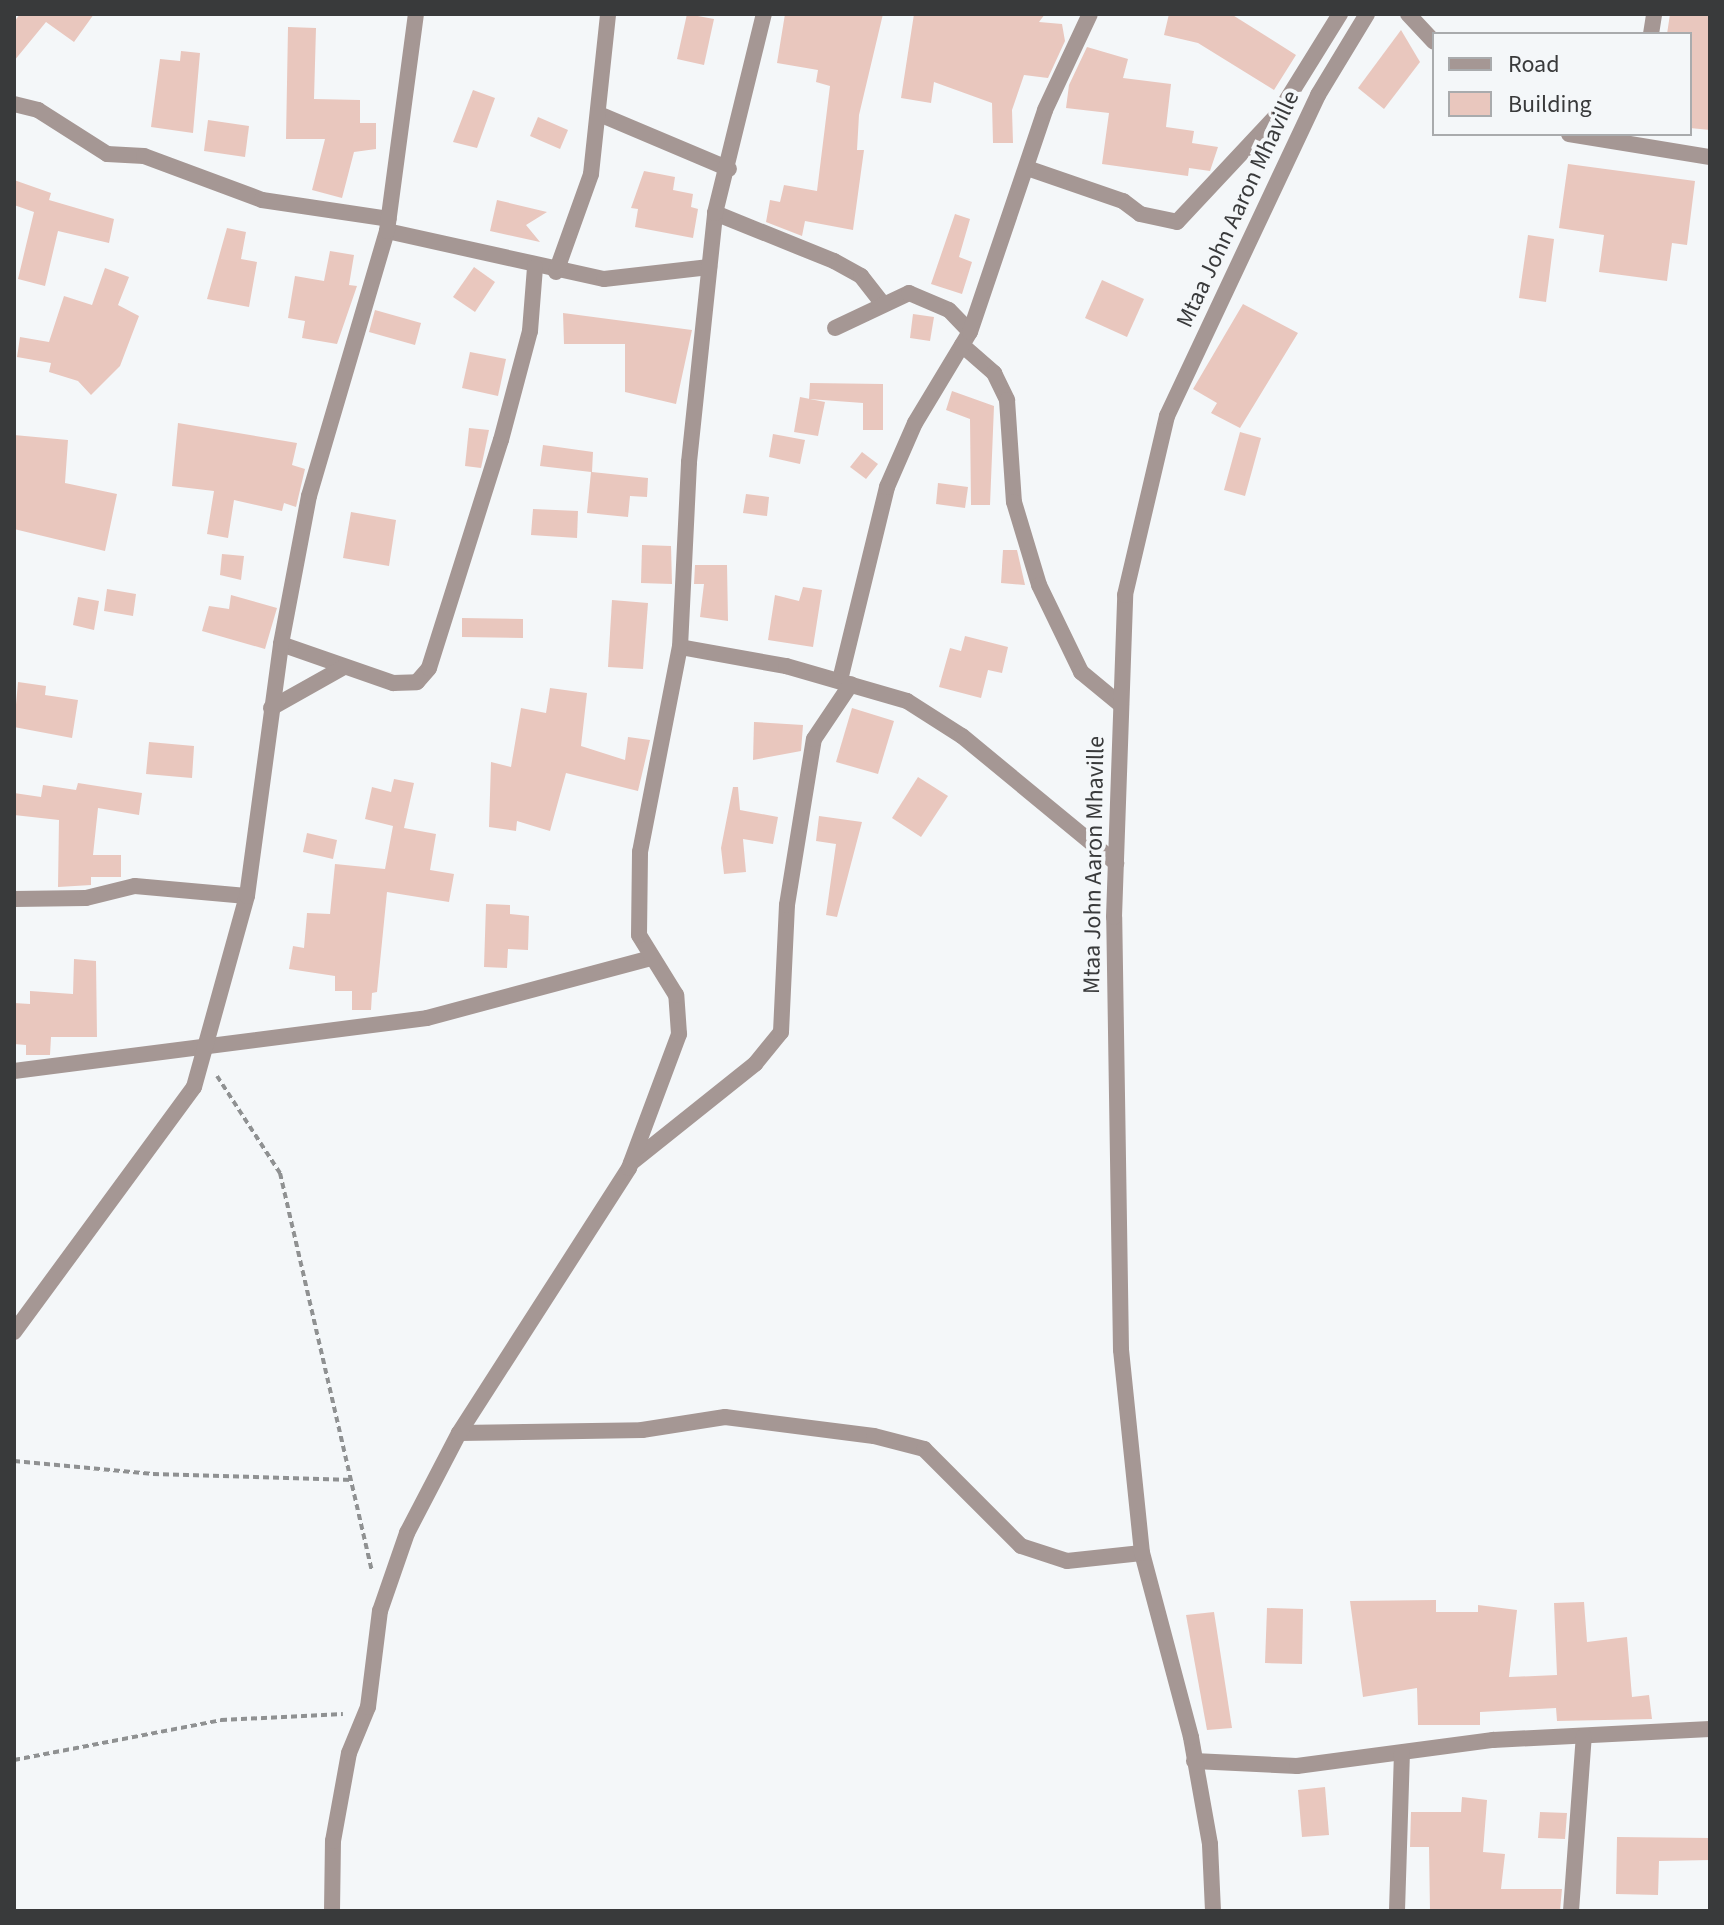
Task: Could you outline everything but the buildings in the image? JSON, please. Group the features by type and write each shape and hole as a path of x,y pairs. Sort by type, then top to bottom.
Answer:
{"street":[{"path":"14,1332 194,1087 202,1048 247,896 271,708 309,496 388,225 416,14"},
{"path":"556,272 591,174 608,14"},
{"path":"332,1911 333,1841 349,1753 365,1715 380,1611 407,1533 459,1433 631,1163 679,1034 676,995 651,958 637,915 640,852 680,647 689,462 715,213 729,169 764,14"},
{"path":"631,1163 755,1064 781,1032 787,905 814,739 846,682 887,487 966,338 1045,110 1090,14"},
{"path":"1027,168 1123,201 1140,214 1177,222 1278,114 1340,14"},
{"name":"Mtaa John Aaron Mhaville","path":"1213,1911 1210,1844 1194,1761 1142,1553 1121,1350 1116,863 1125,595 1167,416 1318,95 1367,14"},
{"path":"1408,14 1432,40"},
{"path":"14,104 38,110 107,154 144,156 262,200 388,225 556,272 604,279 709,267"},
{"path":"599,114 729,169"},
{"path":"1595,136 1634,139 1710,157"},
{"path":"715,213 834,261 861,276 881,302"},
{"path":"281,644 408,686 429,668 501,440 530,331 535,267"},
{"path":"835,328 873,313 881,302 909,293 949,310 966,338 994,373 1007,400 1014,502 1039,585 1081,672 1121,705"},
{"path":"680,647 846,682 907,701 962,736 1116,863"},
{"path":"271,708 344,667"},
{"path":"14,899 86,898 135,886 247,896"},
{"path":"14,1071 427,1018 651,958"},
{"path":"459,1433 642,1430 725,1417 874,1436 924,1449 1021,1546 1067,1561 1142,1553"},
{"path":"1194,1761 1297,1766 1584,1736 1710,1729"},
{"path":"1571,1911 1584,1736"},
{"path":"1397,1911 1402,1753"}],"path":[{"path":"202,1048 280,1173 353,1480 380,1611"},
{"path":"14,1461 153,1474 353,1480"},
{"path":"14,1760 221,1720 365,1715"}]}
